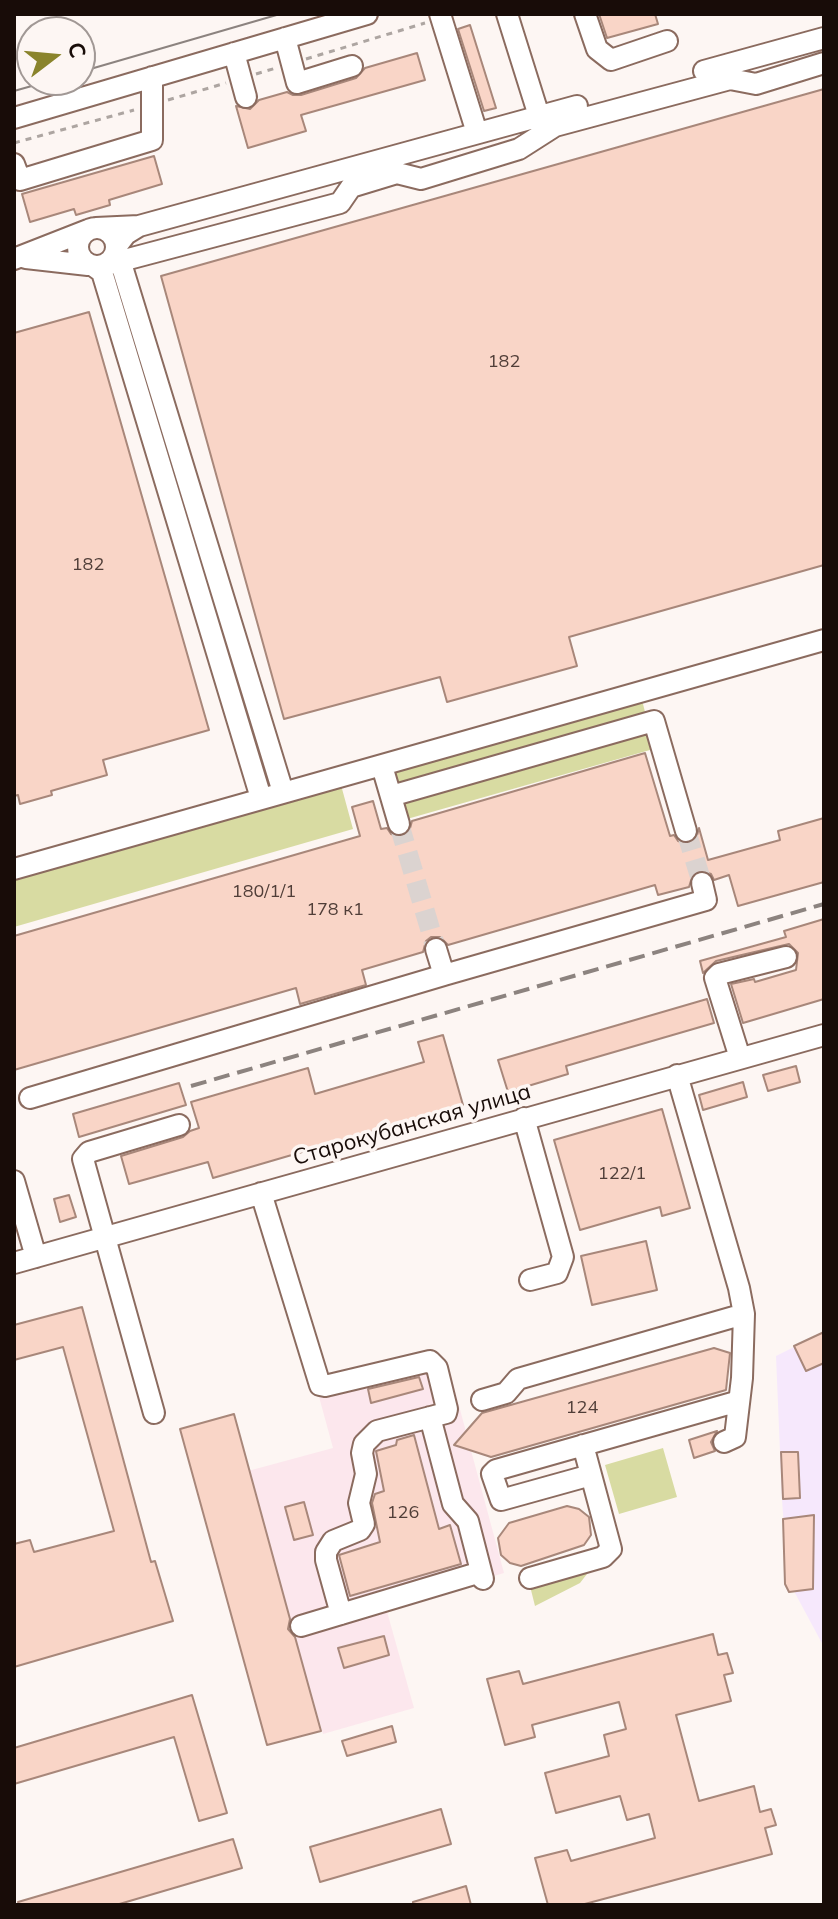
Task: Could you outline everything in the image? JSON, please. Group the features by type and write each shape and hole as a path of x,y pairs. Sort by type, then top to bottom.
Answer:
{"street":[{"path":"14,118 367,14"},
{"path":"440,14 477,133"},
{"path":"507,14 539,116"},
{"path":"585,14 597,49 611,60 667,41"},
{"path":"285,38 297,83 352,66"},
{"path":"16,258 93,229 139,226 824,38"},
{"path":"234,53 246,97"},
{"path":"16,258 105,261 340,203 351,187 397,173 421,179 505,154 519,149 555,126 730,79 756,84 824,63"},
{"path":"14,164 20,180 152,140 152,77"},
{"path":"105,261 126,234 139,226"},
{"path":"93,229 81,237 79,256 105,261"},
{"path":"93,229 112,235 102,272 261,798"},
{"path":"105,261 283,792"},
{"path":"14,869 824,640"},
{"path":"391,796 654,721 686,831"},
{"path":"382,766 399,824"},
{"path":"30,1098 706,900 702,883"},
{"path":"436,949 444,975"},
{"path":"740,1058 715,978 719,974 786,957"},
{"name":"Старокубанская улица","path":"14,1263 824,1035"},
{"path":"677,1075 744,1314 739,1401 727,1437"},
{"path":"524,1118 563,1257 557,1273 530,1280"},
{"path":"154,1413 83,1159 89,1152 179,1125"},
{"path":"14,1181 36,1257"},
{"path":"261,1193 320,1385 430,1361 437,1368 447,1409 446,1413 377,1431 364,1444 362,1453 366,1474 359,1503 364,1524 360,1530 333,1541 326,1552 341,1614"},
{"path":"482,1400 503,1394 518,1379 744,1314"},
{"path":"591,1475 501,1500 493,1477 496,1470 739,1401"},
{"path":"301,1626 482,1576 468,1521 453,1504 430,1417"},
{"path":"530,1578 608,1555 611,1544 583,1445"}],"shaded area":[{"path":"824,1332 824,1647 788,1580 776,1356"},
{"path":"423,1365 433,1379 451,1376 504,1573 386,1608 414,1708 323,1734 248,1471 333,1448 318,1393"}],"green space":[{"path":"642,700 646,716 400,786 394,771"},
{"path":"651,727 657,748 407,819 401,800"},
{"path":"341,785 353,829 14,927 14,880"},
{"path":"663,1448 677,1497 619,1514 605,1465"},
{"path":"586,1570 587,1574 580,1583 535,1606 530,1586"}],"building":[{"path":"599,14 655,14 658,24 607,38"},
{"path":"470,25 496,108 484,111 458,29"},
{"path":"417,53 425,80 301,115 306,131 248,148 236,106 250,109 259,100 287,92 301,95 356,78 365,68"},
{"path":"824,89 824,565 569,637 577,666 447,702 440,677 284,719 161,276"},
{"path":"154,156 162,184 109,200 110,205 76,215 74,209 30,222 22,194"},
{"path":"89,312 209,730 103,760 107,775 51,791 52,795 20,804 18,795 14,796 14,333"},
{"path":"645,753 670,836 674,835 678,841 689,844 696,839 699,828 708,860 780,840 778,831 824,818 824,882 738,906 729,875 714,880 711,874 700,870 693,874 689,887 658,895 655,885 448,945 440,937 431,937 426,941 423,952 362,970 366,985 300,1004 296,988 14,1070 14,936 360,836 352,807 373,801 381,829 387,828 391,834 402,837 409,832 412,821"},
{"path":"824,919 824,999 743,1023 731,984 754,979 755,982 796,970 798,953 789,944 716,961 703,973 700,961 786,937 784,931"},
{"path":"707,999 714,1023 566,1066 568,1074 508,1092 498,1060"},
{"path":"443,1035 463,1105 213,1178 208,1162 129,1184 121,1156 183,1137 199,1128 191,1102 308,1068 315,1094 424,1062 418,1042"},
{"path":"796,1066 800,1082 768,1091 763,1075"},
{"path":"743,1082 747,1097 703,1110 699,1095"},
{"path":"179,1083 186,1105 79,1137 73,1114"},
{"path":"662,1109 690,1208 662,1216 660,1207 580,1230 554,1140"},
{"path":"69,1195 76,1217 60,1222 54,1199"},
{"path":"646,1241 657,1290 592,1305 581,1256"},
{"path":"82,1307 151,1562 155,1561 173,1621 14,1667 14,1544 30,1540 34,1552 114,1531 63,1347 14,1360 14,1325"},
{"path":"824,1332 824,1363 806,1371 794,1346"},
{"path":"714,1348 730,1353 726,1390 491,1457 454,1445 482,1413"},
{"path":"419,1377 423,1389 371,1403 368,1389"},
{"path":"234,1414 290,1619 288,1629 295,1637 321,1731 267,1745 180,1429"},
{"path":"717,1431 711,1442 715,1451 694,1458 689,1440"},
{"path":"414,1435 439,1529 450,1525 461,1564 350,1596 339,1555 380,1542 372,1503 375,1494 384,1491 376,1451"},
{"path":"781,1452 798,1452 800,1498 783,1499"},
{"path":"304,1502 313,1535 294,1540 285,1507"},
{"path":"567,1506 579,1509 589,1517 591,1535 584,1545 521,1566 510,1563 501,1555 498,1538 509,1523"},
{"path":"814,1515 813,1589 789,1592 785,1584 783,1519"},
{"path":"713,1634 718,1655 727,1653 733,1673 724,1675 731,1701 676,1715 699,1801 754,1786 760,1812 771,1809 776,1825 765,1828 772,1854 581,1905 548,1905 535,1858 567,1850 571,1861 655,1838 649,1814 627,1820 620,1796 556,1813 545,1773 609,1756 604,1735 626,1729 619,1702 532,1725 535,1737 505,1745 487,1679 519,1671 523,1684"},
{"path":"384,1636 389,1655 344,1668 338,1648"},
{"path":"192,1695 227,1813 199,1821 174,1737 14,1784 14,1748"},
{"path":"392,1726 396,1742 347,1756 342,1741"},
{"path":"441,1809 451,1844 320,1882 310,1847"},
{"path":"233,1839 242,1868 116,1905 19,1905 18,1902"},
{"path":"466,1886 471,1905 413,1905 413,1902"}],"tunnel":[{"path":"399,824 436,949"},
{"path":"686,831 702,883"}],"tram line":[{"path":"96,67 280,14"}],"railway":[{"path":"191,1086 824,904"}]}
